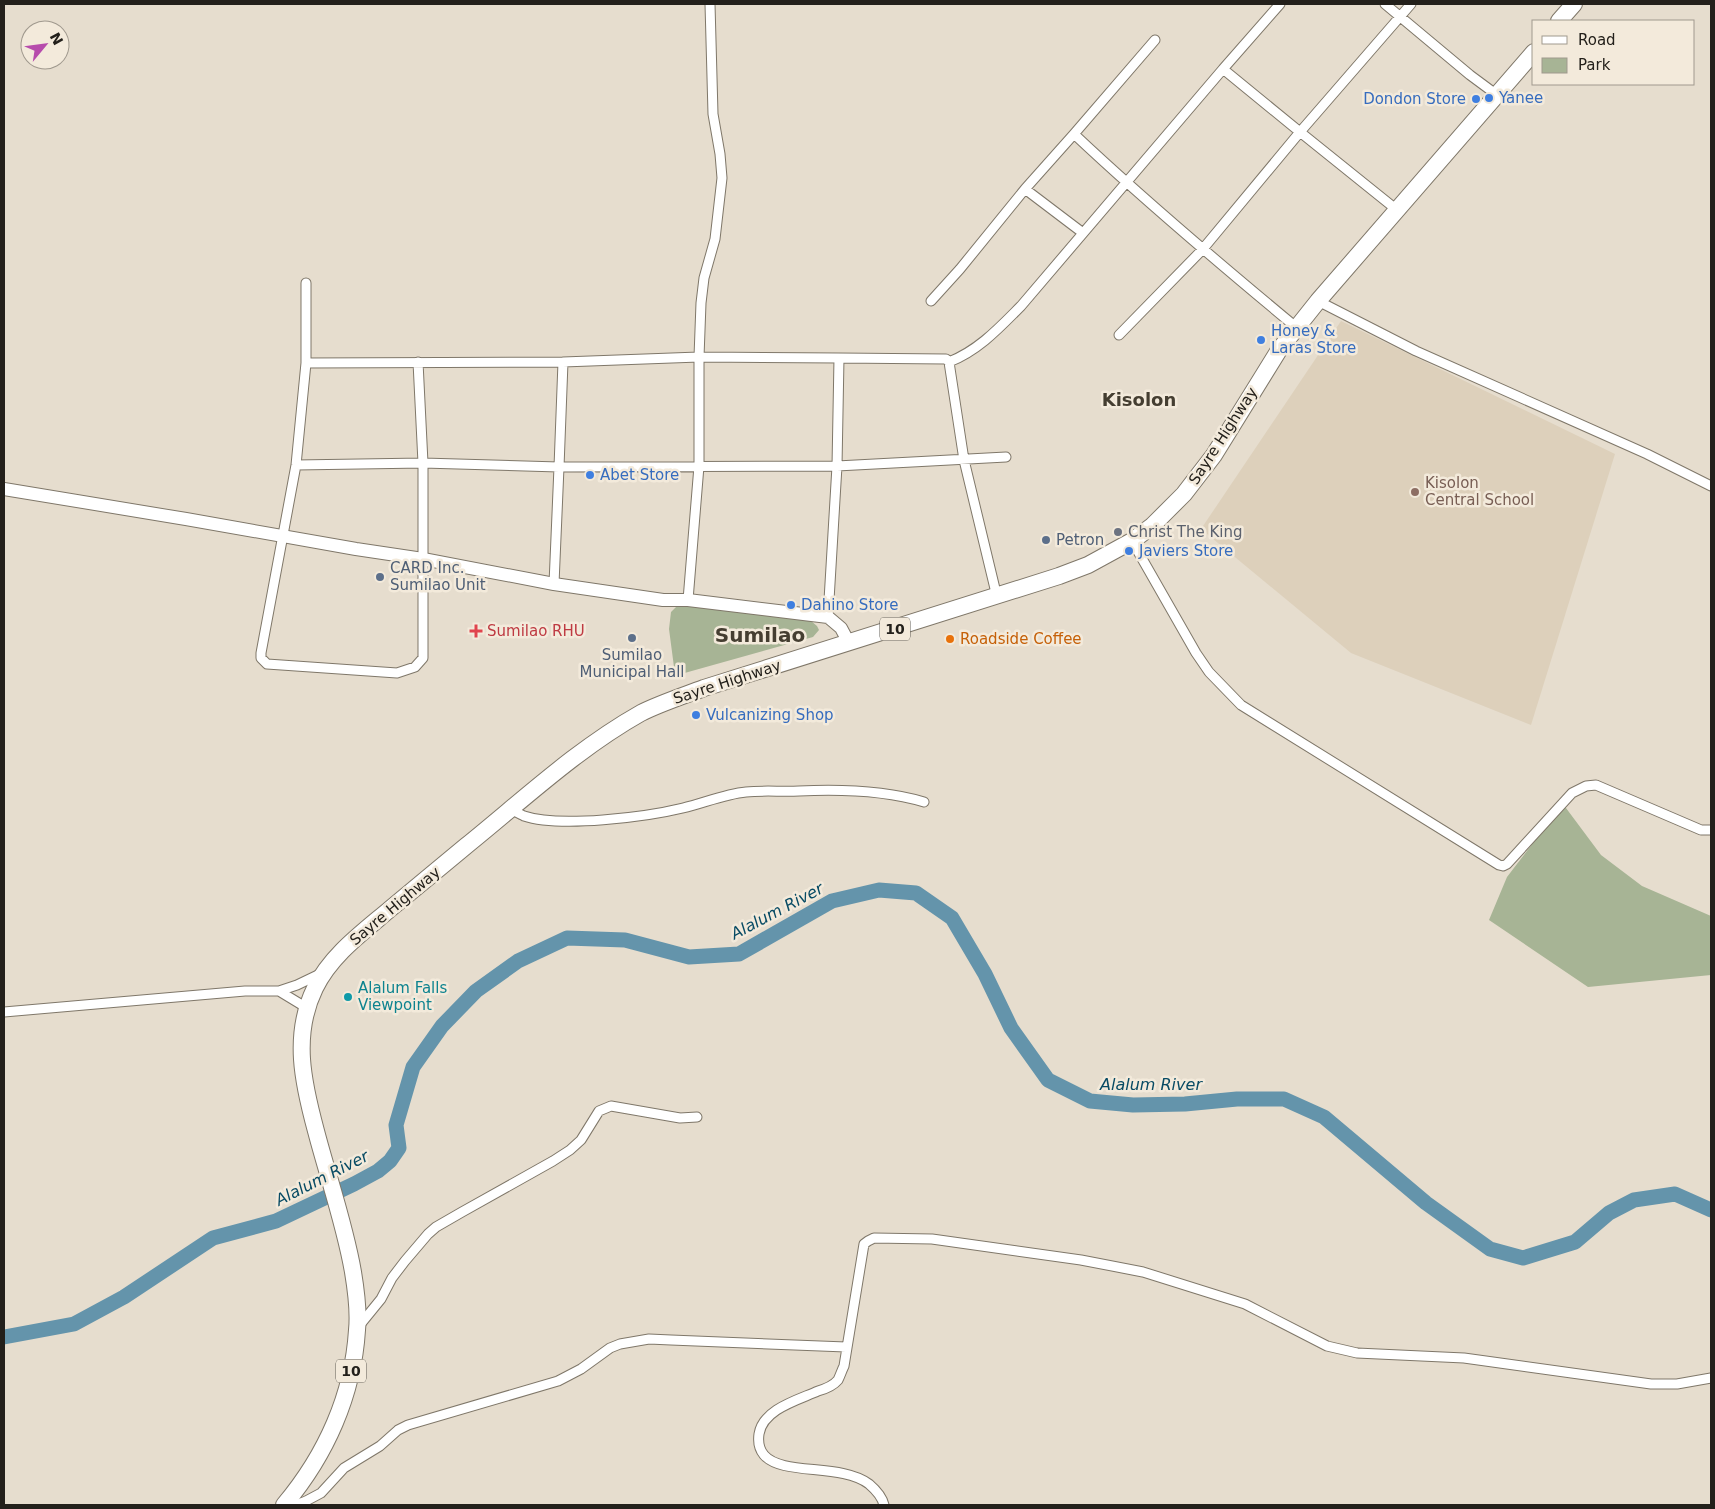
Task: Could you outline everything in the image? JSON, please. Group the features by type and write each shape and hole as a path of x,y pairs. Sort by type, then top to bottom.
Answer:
{"highway":[{"path":"1560,20 1574,4"},
{"name":"Sayre Highway","path":"284,1505 312,1469 335,1426 350,1378 358,1328 352,1270 302,1073 301,1043 307,1008 316,985 337,956 586,749 614,729 643,712 704,688 997,597 1088,565 1132,541 1152,526 1172,508 1200,475 1271,363 1318,301 1532,54"}],"street":[{"path":"688,600 699,466 701,303 704,278 715,239 722,178 713,104 710,4"},
{"path":"950,362 985,342 1021,306 1082,232 1127,184 1280,4"},
{"path":"1385,4 1470,75 1497,95"},
{"path":"1119,335 1202,250 1300,132 1411,4"},
{"path":"931,301 1025,189 1155,40"},
{"path":"1223,69 1397,210"},
{"path":"1074,134 1202,250 1297,328"},
{"path":"1025,189 1082,232"},
{"path":"306,284 306,363 296,466 260,653 261,658 267,664 397,673 415,667 422,658 423,462 418,362"},
{"path":"1318,301 1416,351 1646,454 1711,486"},
{"path":"306,363 563,362 700,357 946,359 950,362"},
{"path":"828,617 837,466 839,358"},
{"path":"554,584 563,362"},
{"path":"950,362 964,460 997,597"},
{"path":"296,466 423,462 559,467 837,466 1006,457"},
{"path":"4,489 423,559 554,584 663,600 688,600 828,617 841,628 849,643"},
{"path":"1132,541 1196,653 1209,672 1241,705 1499,865 1507,864 1572,793 1586,786 1596,786 1701,830 1711,830"},
{"path":"511,810 525,816 546,820 594,820 630,817 682,808 746,792 772,790 865,791 896,794 924,802"},
{"path":"4,1012 245,991 279,991 297,985 327,970"},
{"path":"279,991 307,1008"},
{"path":"358,1328 381,1299 401,1267 432,1231 570,1150 581,1140 592,1119 599,1111 611,1106 675,1118 697,1117"},
{"path":"884,1505 876,1490 862,1480 846,1473 792,1467 775,1463 765,1456 759,1446 758,1437 764,1421 772,1413 838,1380 844,1366 864,1244 874,1238 932,1239 1081,1260 1143,1272 1245,1304 1327,1346 1344,1351 1464,1358 1651,1384 1677,1384 1711,1378"},
{"path":"296,1505 321,1492 344,1468 380,1446 398,1430 421,1421 558,1381 581,1369 610,1348 620,1344 641,1340 671,1340 846,1348"}],"shaded area":[{"name":"Kisolon Central School","path":"1341,321 1615,454 1531,725 1351,653 1201,529"}],"green space":[{"path":"680,603 811,621 819,630 813,637 681,674 674,667 669,629 671,612"},
{"path":"1563,804 1601,855 1642,886 1711,916 1711,975 1588,987 1489,920 1507,877"}],"waterway":[{"name":"Alalum River","path":"4,1337 74,1324 124,1297 213,1238 276,1221 378,1171 390,1161 399,1148 396,1125 413,1067 442,1026 476,991 518,961 567,938 625,940 689,957 739,954 832,901 879,890 916,893 952,918 985,974 1011,1028 1048,1080 1090,1101 1133,1105 1185,1104 1237,1099 1284,1099 1324,1117 1426,1203 1490,1249 1523,1258 1575,1242 1609,1213 1634,1200 1675,1194 1711,1210"}],"place":[{"name":"Yanee","path":"1489,98"},
{"name":"Dondon Store","path":"1476,99"},
{"name":"Honey & Laras Store","path":"1261,340"},
{"name":"Abet Store","path":"590,475"},
{"name":"Kisolon Central School","path":"1415,492"},
{"name":"Christ The King","path":"1118,532"},
{"name":"Petron","path":"1046,540"},
{"name":"Javiers Store","path":"1129,551"},
{"name":"CARD Inc. Sumilao Unit","path":"380,577"},
{"name":"Dahino Store","path":"791,605"},
{"name":"Sumilao RHU","path":"476,631"},
{"name":"Sumilao Municipal Hall","path":"632,638"},
{"name":"Roadside Coffee","path":"950,639"},
{"name":"Vulcanizing Shop","path":"696,715"},
{"name":"Alalum Falls Viewpoint","path":"348,997"}],"district":[{"name":"Kisolon","path":"1139,399"},
{"name":"Sumilao","path":"760,635"}]}
